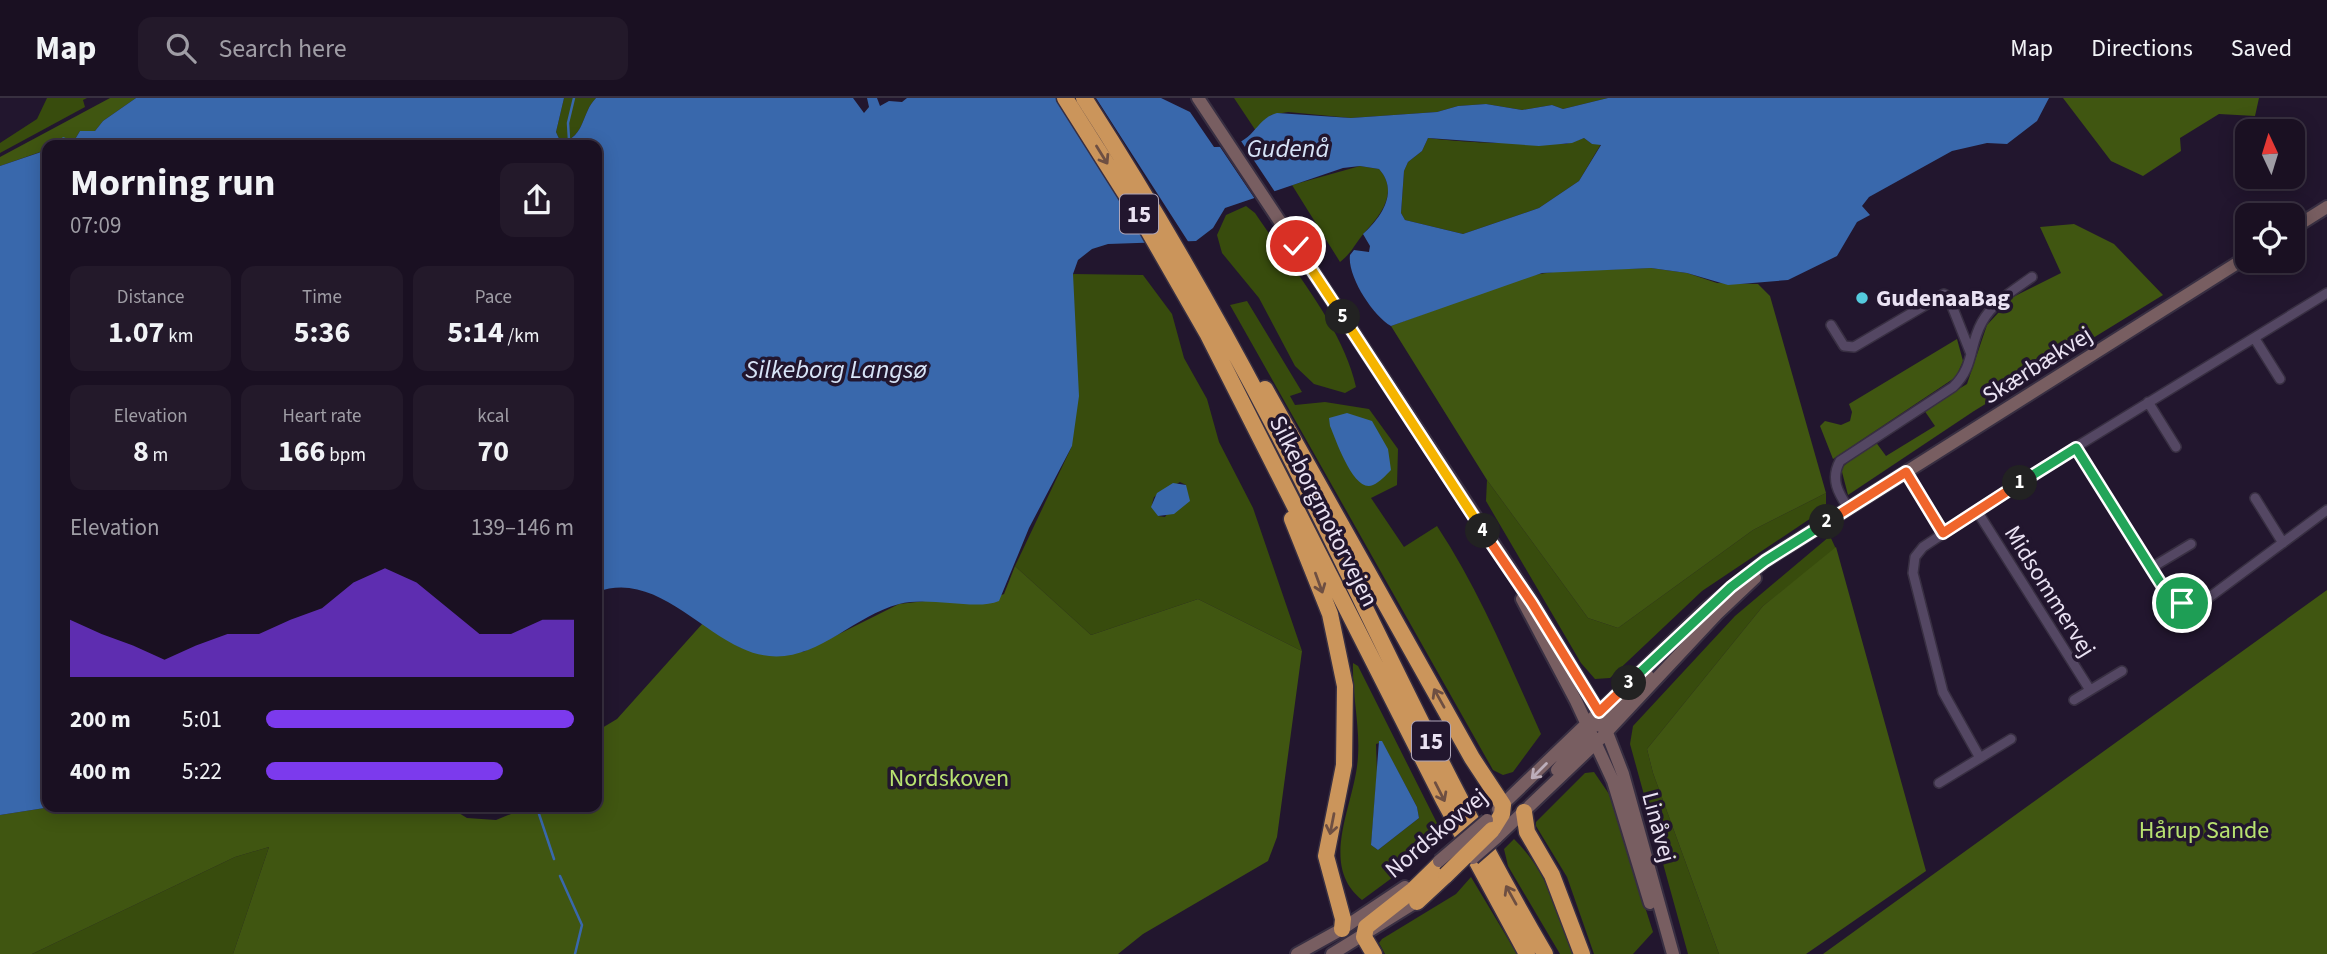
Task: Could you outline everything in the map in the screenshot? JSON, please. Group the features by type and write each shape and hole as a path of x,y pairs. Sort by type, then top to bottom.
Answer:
{"highway":[{"name":"Silkeborgmotorvejen","path":"1065,98 1144,223 1219,326 1456,791 1545,954"},
{"name":"15","path":"1084,98 1157,214 1219,326"},
{"name":"Silkeborgmotorvejen","path":"1219,326 1223,363 1443,799 1527,954"},
{"path":"1219,326 1472,758 1497,822 1541,856"},
{"path":"1223,363 1314,568 1331,614 1341,661 1346,712 1344,765 1326,856 1343,919 1342,929"},
{"path":"1524,812 1527,832 1557,886 1582,954"},
{"path":"1367,928 1444,870 1497,822"},
{"path":"1417,902 1444,870 1463,840"},
{"path":"1332,883 1367,928 1374,954"}],"street":[{"path":"1198,98 1532,603 1597,727"},
{"path":"2305,221 2327,207"},
{"name":"Skærbækvej","path":"1597,727 1691,623 1765,561 2235,265"},
{"name":"Skærbækvej","path":"1849,509 1835,481 1834,472 1840,461 1953,387 1965,376 1981,323 1989,312 2032,277"},
{"path":"1980,758 1953,715 1943,692 1913,573 1915,557 1923,547 1977,511 2148,402 2327,293"},
{"name":"Skærbækvej","path":"1831,325 1844,346 1854,348 1944,294 1948,296 1971,354"},
{"path":"2255,339 2280,379"},
{"path":"2148,402 2176,447"},
{"path":"2076,448 2168,595 2182,603 2197,603 2327,510"},
{"path":"1906,472 1943,533"},
{"path":"2255,498 2283,543"},
{"name":"Midsommervej","path":"1977,511 2090,690"},
{"name":"Skærbækvej","path":"1597,727 1618,719 1730,600 1803,538"},
{"path":"2151,568 2191,544"},
{"path":"1504,564 1537,630 1597,727"},
{"name":"Midsommervej","path":"2074,700 2122,671"},
{"name":"Nordskovvej","path":"1497,822 1597,727"},
{"name":"Nordskovvej","path":"1463,840 1497,822 1524,812 1597,727"},
{"name":"Linåvej","path":"1597,727 1627,786 1671,954"},
{"name":"Linåvej","path":"1597,727 1671,954"},
{"path":"1939,783 2011,739"},
{"name":"Nordskovvej","path":"1332,954 1367,928 1417,902"},
{"name":"Nordskovvej","path":"1297,954 1342,929 1367,928"}],"green space":[{"path":"47,98 87,98 83,100 85,107 0,153 0,143 37,119"},
{"path":"110,98 136,98 103,121 95,131 80,131 75,140 42,140 42,151 0,166 0,157"},
{"path":"564,98 596,98 575,135 569,140 560,140 556,132"},
{"path":"1234,98 1608,98 1563,109 1552,105 1522,110 1486,104 1458,106 1437,112 1351,118 1288,112 1271,115 1256,131"},
{"path":"2063,98 2259,98 2255,116 2219,114 2180,138 2181,151 2143,176 2111,161"},
{"path":"1428,138 1484,143 1566,144 1584,138 1592,144 1601,144 1579,181 1539,208 1463,234 1405,220 1401,213 1404,171 1408,162 1422,151"},
{"path":"1360,166 1379,169 1385,177 1388,194 1377,218 1340,262 1292,185"},
{"path":"1246,206 1255,213 1327,319 1340,342 1356,387 1345,393 1314,384 1295,366 1259,298 1222,253 1217,235 1226,215"},
{"path":"2074,224 2114,244 2163,295 1974,411 1848,495 1841,468 1875,441 1886,456 1935,426 1924,410 1967,384 1987,325 2013,297 2061,273 2040,227"},
{"path":"1651,268 1687,273 1717,283 1758,284 1770,296 1826,493 1753,530 1618,628 1588,618 1487,480 1391,326 1526,276 1560,271"},
{"path":"1073,274 1143,275 1172,314 1184,358 1207,399 1219,442 1253,508 1302,651 1198,599 1091,635 1015,566 1072,446","holes":["1180,482 1186,485 1165,517 1158,516 1152,504 1154,497"]},
{"path":"1247,301 1302,392 1290,396 1295,405 1325,402 1369,409 1398,449 1397,485 1371,498 1404,547 1437,526 1480,602 1541,734 1513,772 1503,775 1493,770 1230,305"},
{"path":"1957,339 1963,361 1956,377 1833,459 1820,426 1825,421 1841,425 1850,421 1852,412 1849,404"},
{"path":"1487,480 1588,618 1618,628 1753,530 1826,493 1826,508 1702,591 1610,678 1595,679 1581,663 1486,501"},
{"path":"1830,536 1836,549 1763,606 1647,749 1653,773 1719,954 1688,954 1630,744 1633,726 1735,616"},
{"path":"1836,547 1926,871 1806,954 1719,954 1653,773 1647,749 1763,606"},
{"name":"Nordskoven","path":"1015,566 1091,635 1198,599 1302,651 1277,837 1268,861 1143,934 1118,954 233,954 269,847 235,857 32,954 0,954 0,815 42,808 42,812 457,812 467,818 496,820 516,812 602,812 602,728 617,719 703,623 741,648 803,652 899,604 934,600 978,604 1004,594"},
{"name":"Hårup Sande","path":"2327,590 2327,954 1823,954"},
{"path":"1353,663 1358,666 1441,831 1438,844 1362,900 1349,885 1342,869 1340,851 1358,756","holes":["1382,742 1417,807 1419,818 1378,850 1371,845 1377,773 1376,744"]},
{"path":"1594,772 1609,794 1653,932 1633,954 1594,954 1567,877 1536,826 1536,822 1585,773"},
{"path":"1514,839 1543,878 1574,954 1560,954 1508,866 1504,849"},
{"path":"269,847 233,954 32,954 235,857"},
{"path":"1471,877 1517,954 1385,954 1379,943 1382,939 1456,894"}],"water":[{"name":"Silkeborg Langsø","path":"136,98 564,98 556,132 560,140 75,140 80,131 95,131 103,121"},
{"name":"Silkeborg Langsø","path":"596,98 853,98 864,113 869,107 867,98 877,98 880,106 889,101 902,102 907,98 1161,98 1190,112 1214,147 1228,146 1246,139 1263,121 1277,113 1351,118 1437,112 1458,106 1486,104 1522,110 1552,105 1563,109 1608,98 2049,98 2037,121 2007,144 1987,143 1952,151 1869,197 1862,206 1870,215 1857,222 1837,256 1788,280 1728,285 1687,273 1651,268 1542,273 1391,326 1369,305 1350,264 1350,255 1354,250 1369,252 1370,246 1363,234 1382,212 1388,195 1385,177 1379,169 1360,166 1343,168 1225,208 1213,228 1196,241 1108,244 1092,249 1078,260 1073,274 1079,396 1072,446 1029,528 999,601 978,605 924,602 899,604 879,611 823,643 785,656 764,655 741,648 655,595 636,589 617,588 602,591 602,140 569,140 579,130","holes":["1428,138 1539,146 1572,143 1584,138 1592,144 1601,145 1579,181 1539,208 1463,234 1405,220 1401,213 1404,171 1408,162 1422,151"]},
{"path":"42,152 42,808 0,815 0,166"},
{"path":"1347,413 1372,421 1388,449 1391,470 1373,485 1366,486 1353,474 1330,426 1329,418"},
{"path":"1173,483 1186,485 1190,501 1174,514 1158,516 1151,507 1157,493"},
{"path":"1379,741 1382,741 1417,807 1419,818 1378,850 1371,845"}],"pier":[{"path":"1077,98 1096,98 1191,246 1168,246"},
{"path":"1239,138 1277,195 1257,202 1218,144 1228,144"}],"waterway":[{"path":"569,140 568,123 574,98"},
{"path":"539,814 554,859"},
{"path":"560,876 582,925 575,954"}],"place":[{"name":"GudenaaBag","path":"1862,298"}],"route":[{"path":"1296,246 1532,603 1599,712 1731,587 1765,561 1906,472 1943,533 2076,448 2168,595 2182,603"}],"water label":[{"name":"Gudenå","path":"1288,148"}]}
